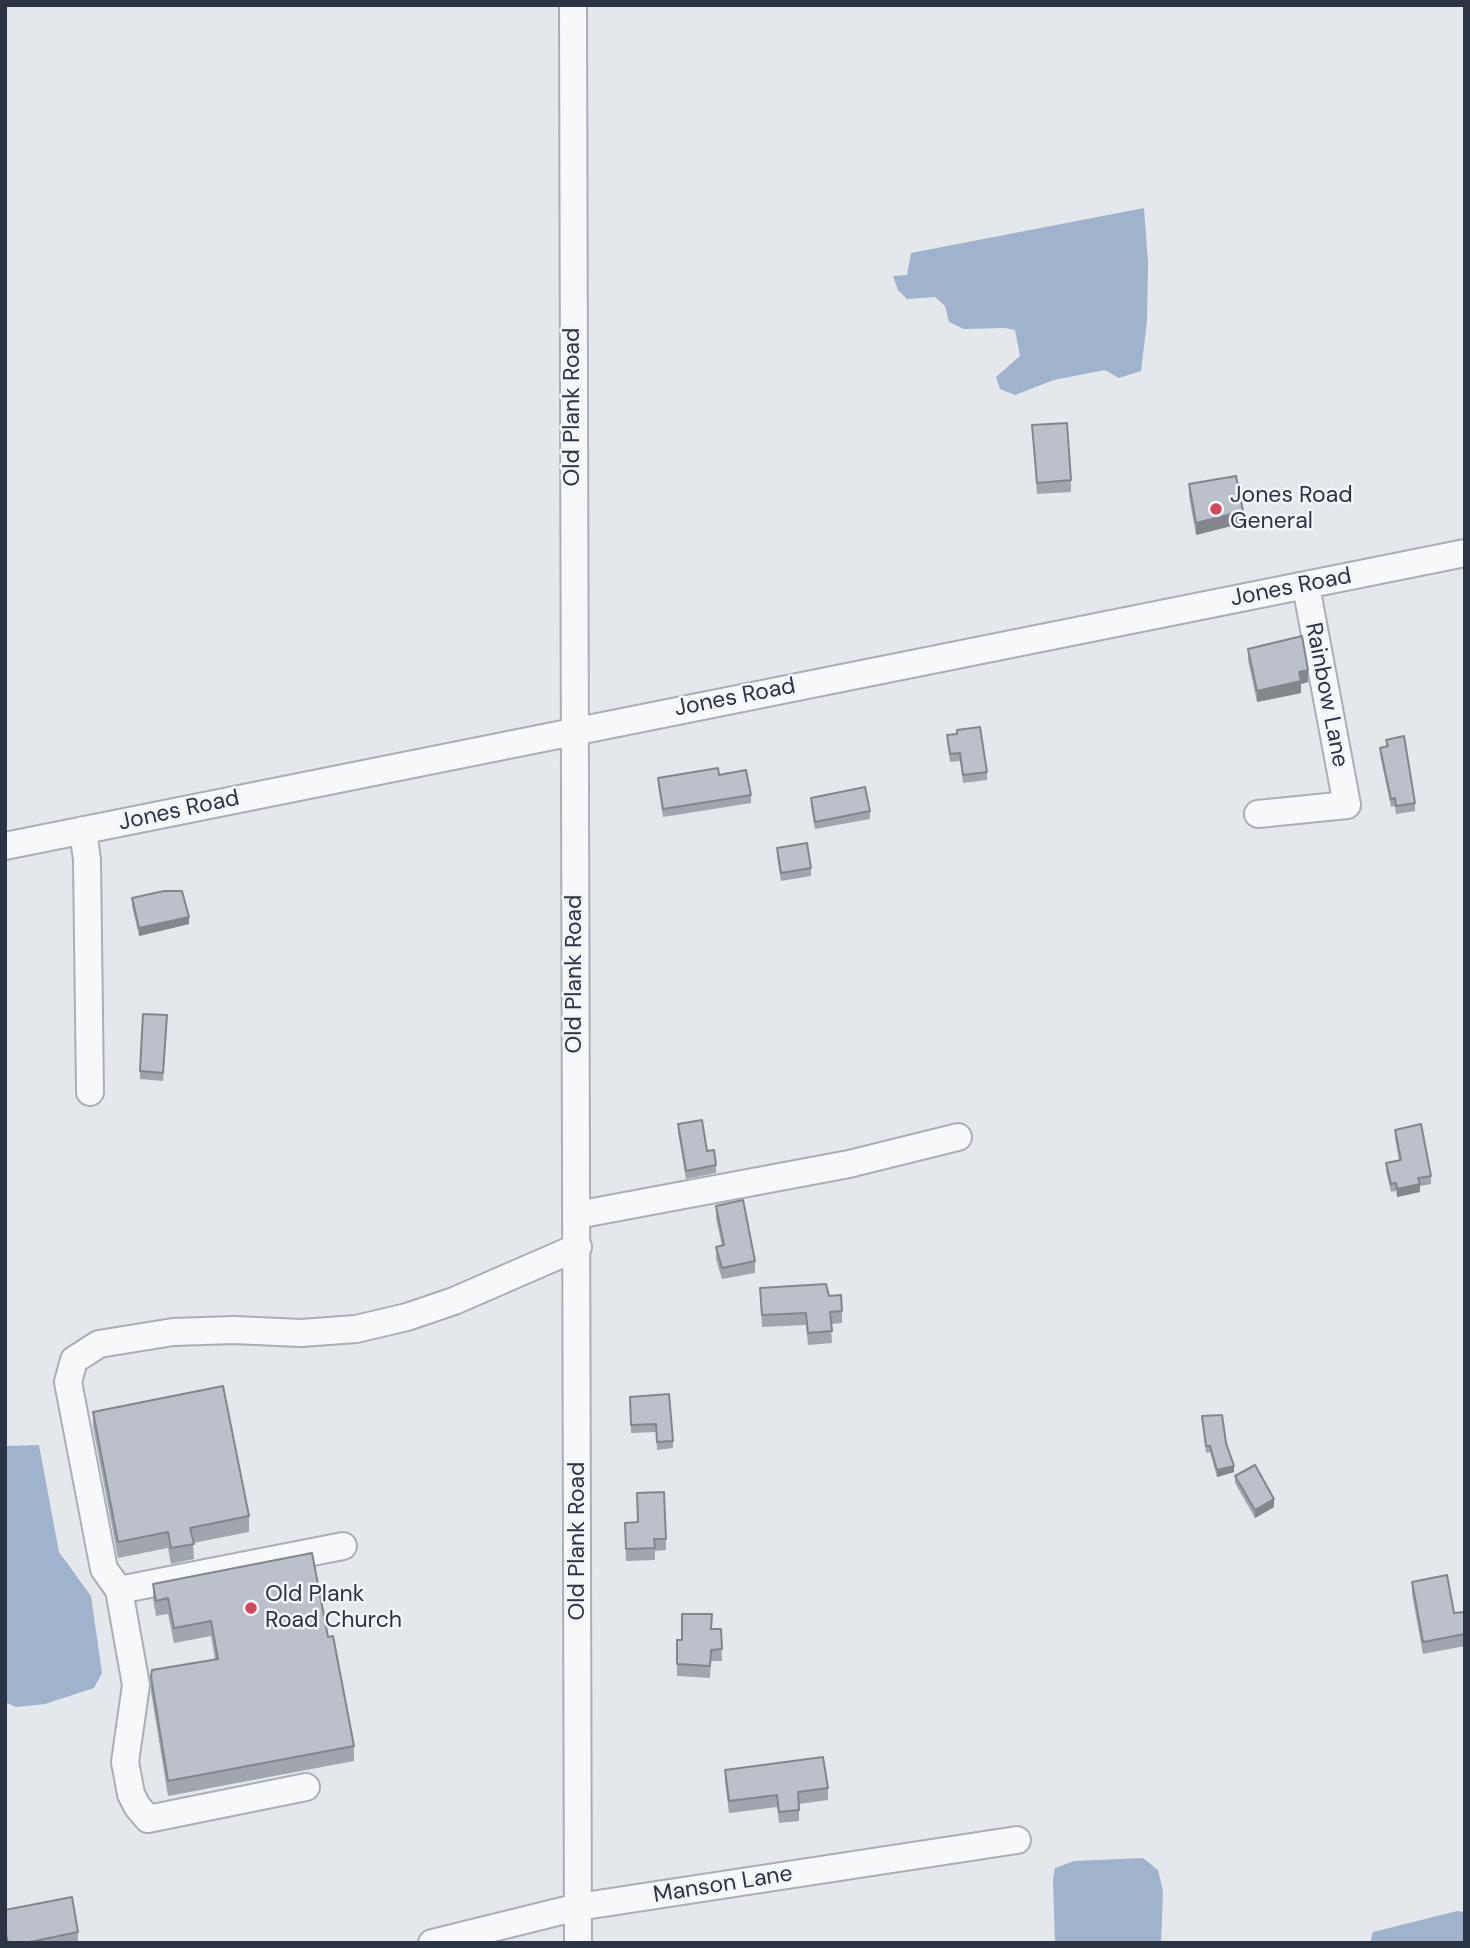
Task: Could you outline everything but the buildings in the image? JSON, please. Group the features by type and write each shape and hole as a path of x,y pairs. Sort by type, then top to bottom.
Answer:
{"street":[{"name":"Old Plank Road","path":"573,5 578,1943"},
{"name":"Jones Road","path":"5,846 1465,553"},
{"name":"Rainbow Lane","path":"1258,814 1347,805 1306,586"},
{"path":"83,830 87,860 90,1092"},
{"path":"577,1215 849,1164 958,1137"},
{"path":"306,1787 148,1819 131,1794 125,1762 136,1685 119,1590 104,1569 68,1382 74,1360 99,1344 173,1332 234,1330 301,1333 356,1329 407,1317 454,1301 578,1247"},
{"path":"119,1590 343,1545"},
{"name":"Manson Lane","path":"432,1943 578,1907 1017,1840"}],"water":[{"path":"1144,208 1148,263 1147,321 1141,371 1119,378 1105,370 1054,380 1015,395 1000,389 996,377 1020,356 1015,330 964,329 949,322 945,306 935,297 907,299 898,290 893,276 907,275 911,253"},
{"path":"39,1445 59,1552 91,1596 102,1673 94,1688 45,1704 16,1707 5,1702 5,1446"},
{"path":"1143,1858 1158,1870 1163,1891 1161,1943 1055,1943 1055,1868 1074,1861"},
{"path":"1457,1911 1465,1912 1465,1943 1370,1943 1373,1932"}],"place":[{"name":"Jones Road General","path":"1216,509"},
{"name":"Old Plank Road Church","path":"251,1608"}]}
